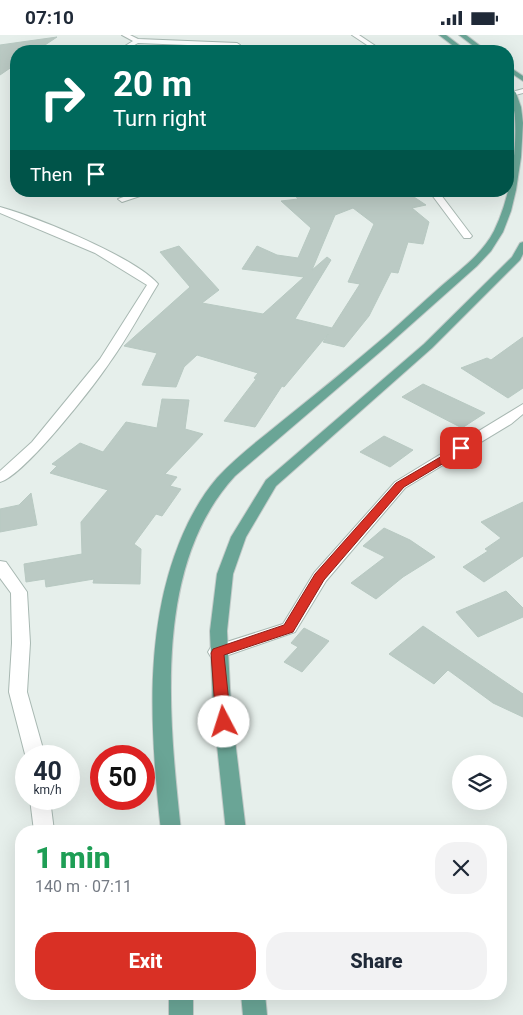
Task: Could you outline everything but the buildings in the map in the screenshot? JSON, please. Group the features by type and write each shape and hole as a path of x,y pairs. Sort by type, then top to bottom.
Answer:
{"main road":[{"path":"442,35 456,45"},
{"path":"462,35 476,45"},
{"path":"514,96 519,121 517,173 514,182"},
{"path":"171,825 164,758 162,663 169,601 182,550 206,503 228,472 393,337 485,252 498,233 509,197"},
{"path":"235,825 217,653 220,601 230,557 253,508 271,483 428,346 516,258 523,245"},
{"path":"180,1015 181,1000"},
{"path":"254,1000 255,1015"}],"street":[{"path":"127,35 137,41 237,45"},
{"path":"162,35 166,39 164,42"},
{"path":"355,35 371,45"},
{"path":"130,45 137,41"},
{"path":"122,199 129,197"},
{"path":"438,197 468,236"},
{"path":"0,210 52,229 112,257 153,284 105,361 37,445 0,478"},
{"path":"217,653 289,628 320,577 400,485 506,421 523,408"},
{"path":"0,566 19,591 21,643 18,693 32,745"},
{"path":"41,810 43,825"}],"route":[{"path":"224,722 217,653 289,628 320,577 400,485 461,448"}]}
